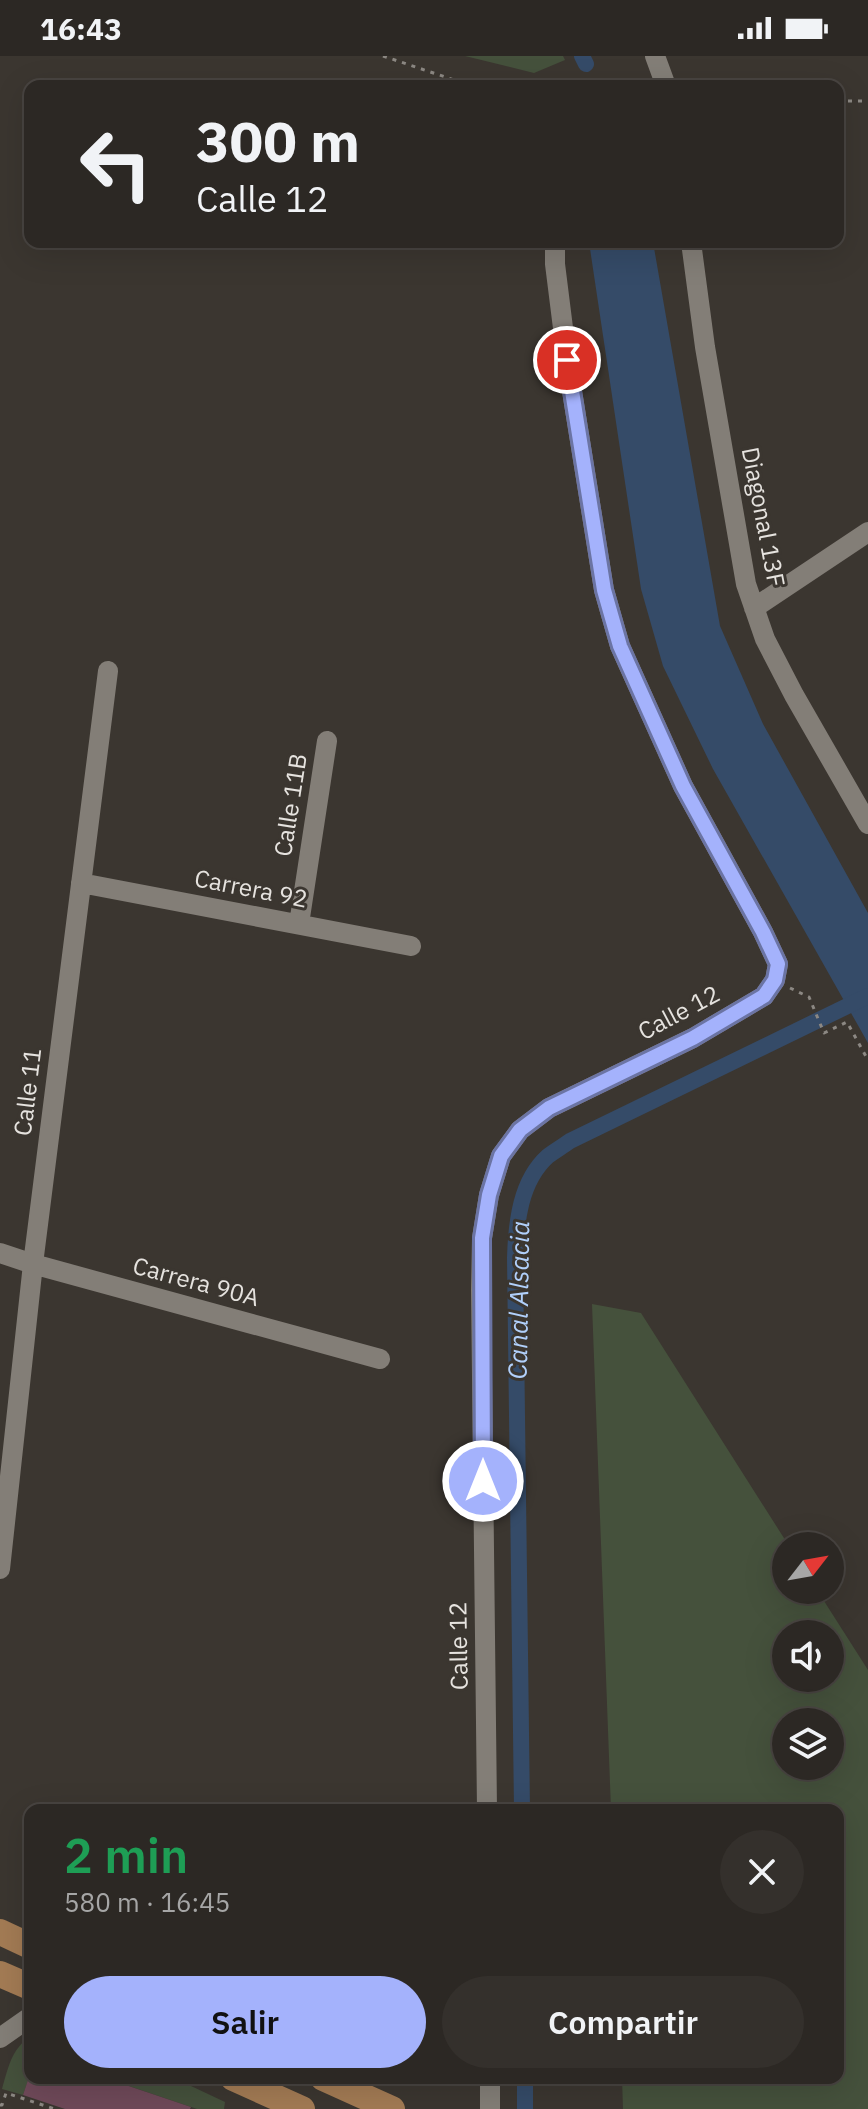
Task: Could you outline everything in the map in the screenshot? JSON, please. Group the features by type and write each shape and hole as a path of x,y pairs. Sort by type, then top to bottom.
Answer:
{"main road":[{"path":"0,1932 24,1943"},
{"path":"0,1974 24,1984"},
{"path":"246,2084 302,2109"},
{"path":"336,2084 392,2109"}],"street":[{"path":"655,56 665,80"},
{"path":"555,248 567,360 604,590 620,646 683,786 775,957 778,964 775,980"},
{"name":"Diagonal 13F","path":"692,248 705,347 746,584 765,639 868,824"},
{"path":"754,608 868,532"},
{"name":"Calle 11","path":"0,1569 33,1264 108,671"},
{"name":"Calle 11B","path":"299,924 327,741"},
{"name":"Carrera 92","path":"81,883 411,946"},
{"name":"Calle 12","path":"487,1804 481,1277 482,1238 489,1195 501,1156 520,1130 549,1108 693,1038 764,996 775,980"},
{"name":"Carrera 90A","path":"0,1253 380,1359"},
{"path":"0,2038 24,2021"},
{"path":"490,2084 490,2109"}],"path":[{"path":"383,56 454,80"},
{"path":"844,101 868,101"},
{"path":"775,980 809,997 824,1033 847,1022 868,1060"},
{"path":"0,2105 6,2093 55,2109"}],"green space":[{"path":"465,56 563,56 565,60 534,73"},
{"path":"592,1304 641,1313 780,1532 772,1532 772,1604 826,1604 836,1620 772,1620 772,1692 844,1692 844,1632 868,1670 868,2109 623,2109 622,2084 844,2084 844,1804 611,1804"},
{"path":"24,2042 24,2084 27,2084 23,2095 2,2089 14,2053"},
{"path":"123,2084 187,2084 225,2102 224,2109 197,2109"}],"water":[{"path":"590,248 654,248 720,626 763,724 868,913 868,1043 713,769 663,666 641,589"}],"building":[{"path":"27,2084 123,2084 191,2107 65,2109 23,2095"}],"waterway":[{"path":"582,56 586,64"},
{"name":"Canal Alsacia","path":"522,1804 515,1258 518,1217 531,1178 548,1156 570,1141 868,996"},
{"name":"Canal Alsacia","path":"525,2084 525,2109"}],"route":[{"path":"483,1481 482,1238 489,1195 501,1156 520,1130 549,1108 693,1038 764,996 775,980 778,964 683,786 620,646 604,590 567,360"}]}
